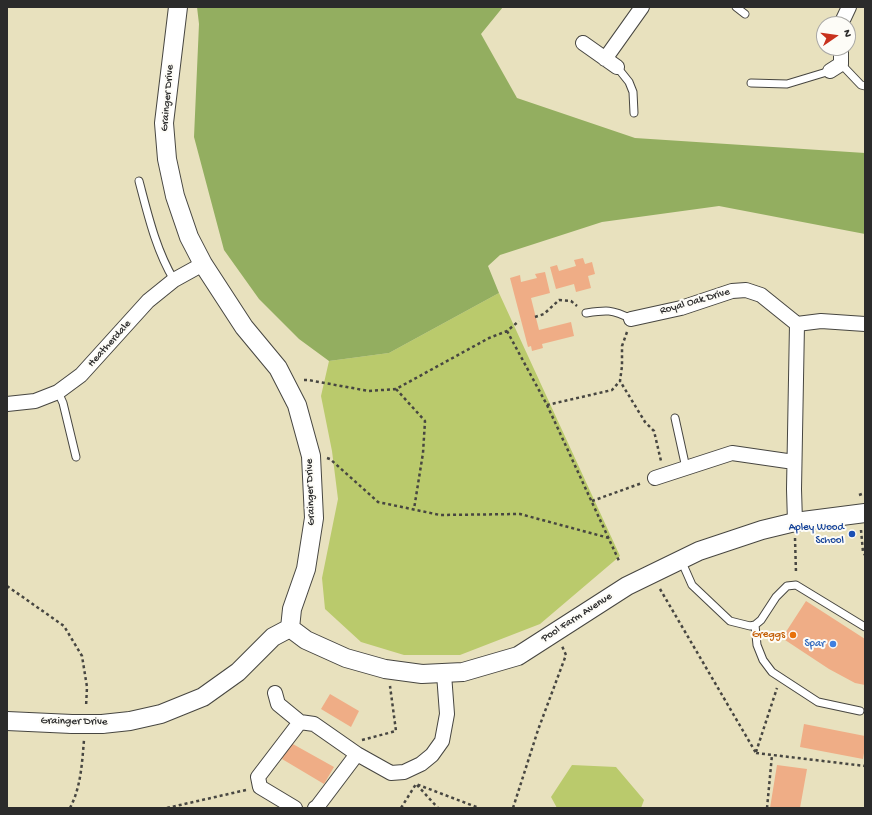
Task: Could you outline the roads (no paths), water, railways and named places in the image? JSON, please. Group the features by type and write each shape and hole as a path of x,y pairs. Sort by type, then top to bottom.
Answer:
{"street":[{"name":"Grainger Drive","path":"7,721 78,728 130,721 161,714 203,697 238,672 273,638 290,628 292,609 306,569 314,518 311,456 297,405 278,368 244,327 203,264 189,237 175,196 167,159 164,123 178,7"},
{"path":"605,59 642,7"},
{"path":"583,43 617,67"},
{"path":"836,68 839,56"},
{"name":"Heatherdale","path":"7,404 35,401 58,392 82,375 148,301 174,280 203,264"},
{"name":"Royal Oak Drive","path":"631,319 681,308 732,291 746,290 760,295 797,324"},
{"path":"795,522 794,462 797,324 821,320 865,324"},
{"path":"660,476 732,453 794,462"},
{"name":"Pool Farm Avenue","path":"290,628 306,640 346,658 394,670 422,674 463,672 518,656 627,586 699,551 762,530 795,522 862,514"},
{"path":"275,693 278,704 300,722 314,724 353,751 391,773 404,772 421,764 432,755 442,741 448,714 444,674"},
{"path":"295,808 260,787 258,777 300,722"},
{"path":"315,808 353,751"}],"lane":[{"path":"736,7 745,14"},
{"path":"617,67 629,82 633,92 634,113"},
{"path":"752,83 787,84 836,68 861,85 865,86"},
{"path":"139,181 157,245 174,280"},
{"path":"586,313 605,310 618,312 631,319"},
{"path":"58,392 63,403 76,457"},
{"path":"675,418 686,468"},
{"path":"681,560 692,585 730,620 750,626 756,625 776,597 787,586 796,585 865,627"},
{"path":"756,625 757,645 763,660 772,672 818,702 860,711"}],"place":[{"name":"Apley Wood School","path":"852,534"},
{"name":"Greggs","path":"793,635"},
{"name":"Spar","path":"833,644"}]}
